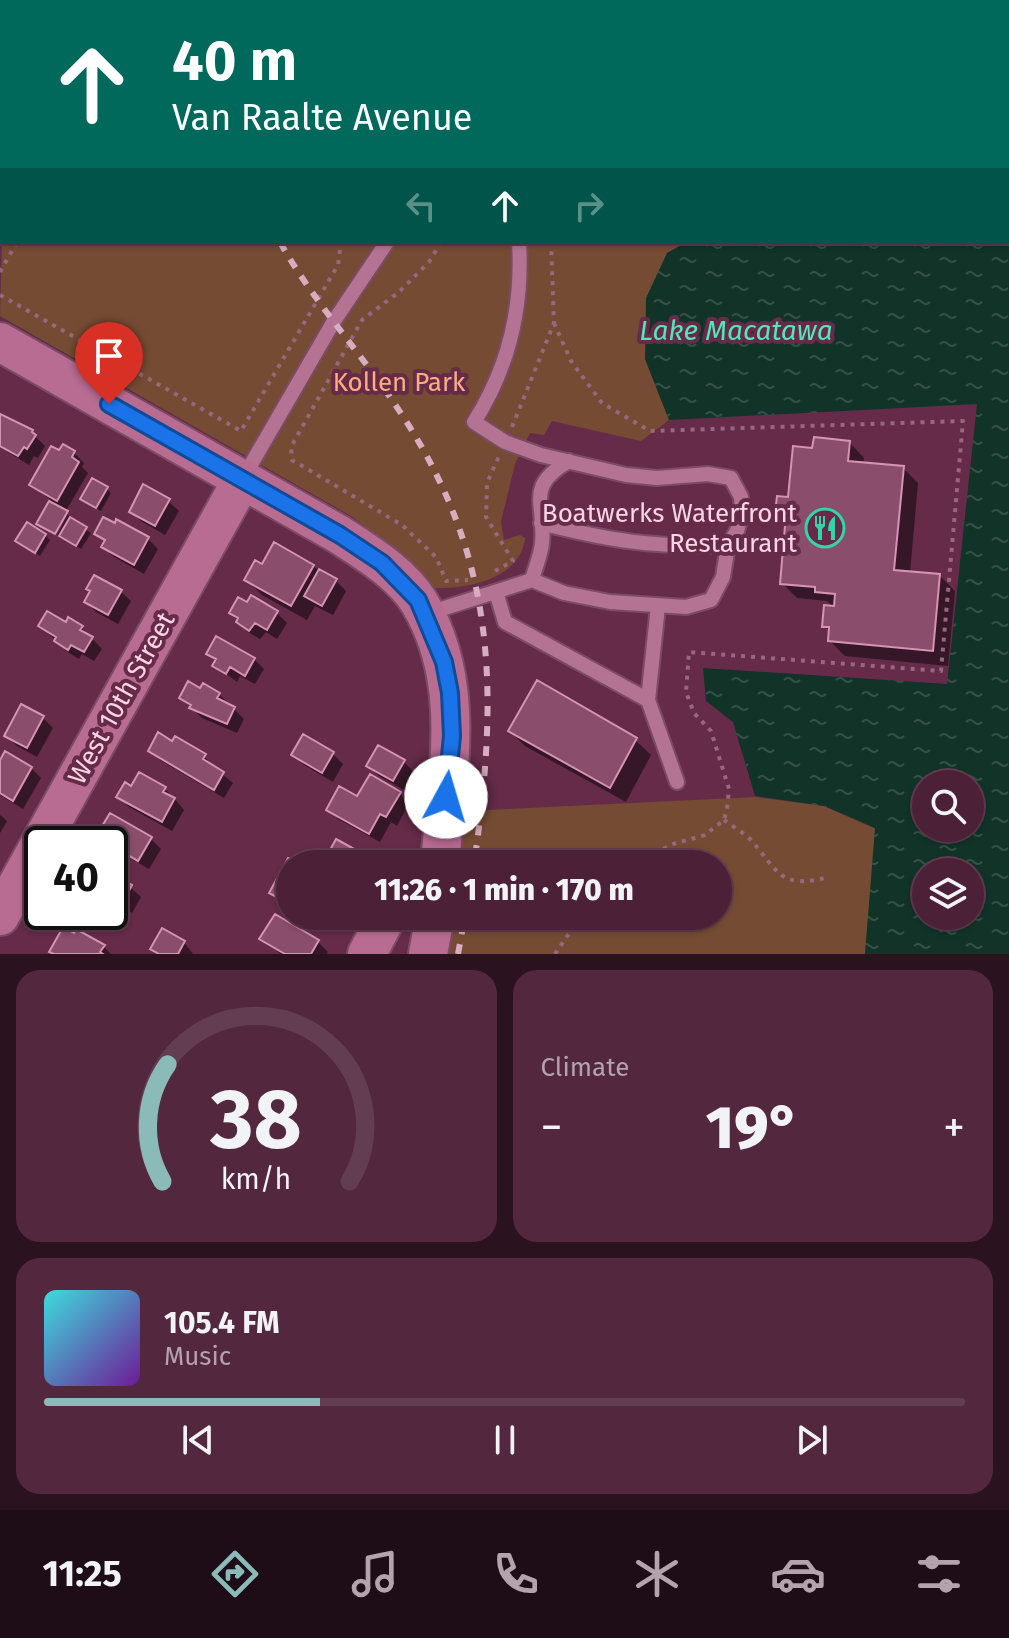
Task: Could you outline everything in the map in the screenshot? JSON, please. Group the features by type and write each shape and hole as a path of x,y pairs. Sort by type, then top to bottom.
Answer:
{"street":[{"path":"0,342 340,535 382,563 418,600 447,677 452,736 441,846"},
{"name":"West 10th Street","path":"0,916 242,480"},
{"path":"367,954 380,930"},
{"path":"428,954 432,930"}],"lane":[{"path":"242,480 334,321 386,244"},
{"path":"424,615 532,580 589,600 686,607 711,600 723,577 728,545 737,531 742,513 741,497 731,478 708,474 641,477 541,455 505,442 474,422 493,393 512,337 520,286 519,244"},
{"path":"532,580 542,544 540,491 551,471 569,461"},
{"path":"541,523 601,539 644,545 728,545"},
{"path":"496,592 505,622 648,700"},
{"path":"658,606 648,700 677,782"}],"path":[{"path":"0,272 16,244"},
{"path":"0,295 241,431 338,265 341,244"},
{"path":"440,244 429,262 399,292 362,320 291,447 292,460 402,525 436,557 446,581 475,580"},
{"path":"551,244 554,323 571,361 602,403 650,431 963,421 941,671 689,652 686,692 694,713 711,731 729,789 724,820 705,835 661,850"},
{"path":"485,575 513,561 486,517 487,483 554,323"},
{"path":"724,820 749,838 763,859 783,878 810,882 829,877"},
{"path":"555,954 571,930"}],"green space":[{"name":"Kollen Park","path":"2,244 683,244 667,253 645,359 669,420 641,441 552,421 544,435 530,433 515,464 501,522 504,540 520,535 525,538 521,552 514,563 491,579 448,588 434,588 407,558 351,516 0,316"},
{"path":"755,797 824,806 876,829 865,954 438,954 442,930 732,930 732,850 458,850 468,811"}],"water":[{"name":"Lake Macatawa","path":"683,244 1009,244 1009,954 865,954 875,828 824,806 755,796 733,722 706,701 703,668 947,684 977,404 669,420 645,359 646,298 667,253"}],"building":[{"path":"0,414 33,430 36,435 18,456 0,446"},
{"path":"814,437 850,441 848,461 904,466 894,570 940,574 933,651 828,641 829,627 822,627 824,605 834,606 835,594 815,592 815,587 780,584 786,514 775,513 777,496 788,497 793,446 812,448"},
{"path":"63,444 75,451 72,457 79,462 57,501 29,485 51,446 59,450"},
{"path":"92,478 108,487 96,508 80,499"},
{"path":"143,484 170,499 155,526 129,512"},
{"path":"49,501 68,511 55,534 36,524"},
{"path":"70,517 87,527 76,546 59,536"},
{"path":"103,517 115,523 116,519 149,537 134,565 101,547 105,540 94,534"},
{"path":"27,522 46,534 35,553 15,541"},
{"path":"274,542 314,565 291,606 244,580 255,560 262,564"},
{"path":"319,569 337,579 322,606 304,596"},
{"path":"94,575 122,590 108,615 84,602 90,591 86,589"},
{"path":"251,595 278,611 267,630 255,623 249,631 229,613 238,597 247,602"},
{"path":"47,611 66,622 68,617 83,626 80,630 93,637 84,652 71,645 68,650 54,641 56,637 38,626"},
{"path":"216,636 255,658 245,676 230,667 226,674 212,666 216,659 206,654"},
{"path":"537,680 637,738 610,788 508,731"},
{"path":"188,681 200,688 203,683 220,693 217,698 235,707 227,724 189,708 191,705 179,698"},
{"path":"21,704 44,716 27,748 4,736"},
{"path":"158,732 172,741 175,736 206,754 203,759 224,772 214,790 148,751"},
{"path":"303,734 334,752 322,773 291,755"},
{"path":"378,745 405,760 393,781 366,766"},
{"path":"5,751 32,767 13,801 0,793 0,760"},
{"path":"139,772 166,787 163,792 175,798 162,822 116,797 125,782 131,786"},
{"path":"370,774 401,792 386,817 380,814 369,834 326,810 339,786 357,796"},
{"path":"110,813 152,837 138,861 128,855 128,826 102,826"},
{"path":"336,839 356,850 330,850"},
{"path":"276,880 276,897 269,893"},
{"path":"275,914 276,930 302,930 319,940 311,954 285,954 259,939"},
{"path":"162,928 185,941 178,954 159,954 150,949"},
{"path":"61,930 74,933 78,930 105,945 100,952 103,954 49,952"}],"railway":[{"path":"281,244 293,265 402,415 434,470 458,524 474,578 483,632 487,687 487,744 476,850"},
{"path":"458,954 462,930"}],"place":[{"name":"Boatwerks Waterfront Restaurant","path":"825,528"}],"route":[{"path":"109,404 340,535 382,563 418,600 444,662 450,693 452,736 446,797"}]}
